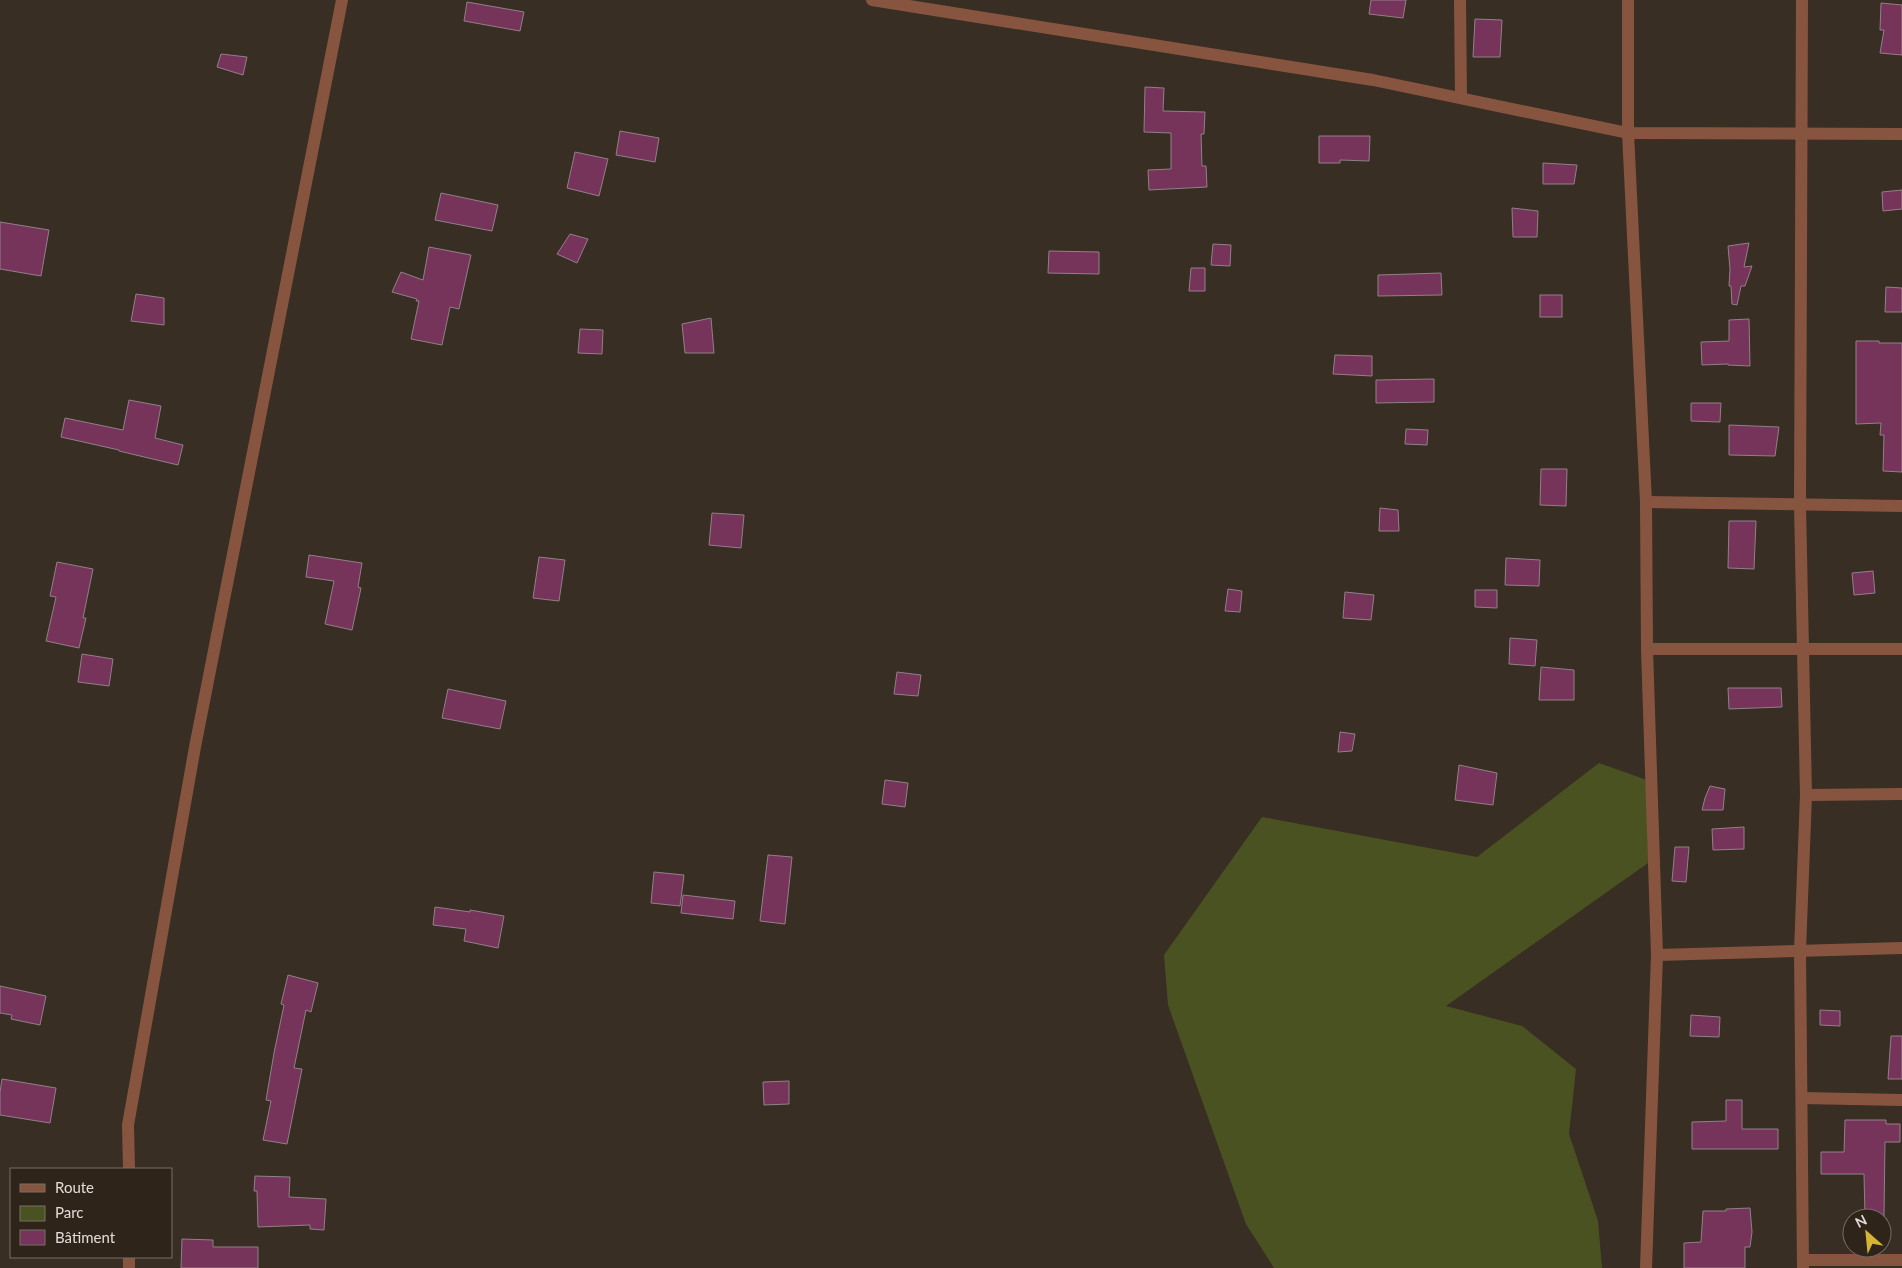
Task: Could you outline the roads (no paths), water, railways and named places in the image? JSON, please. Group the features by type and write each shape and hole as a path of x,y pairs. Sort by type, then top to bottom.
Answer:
{"street":[{"path":"129,1168 128,1125 194,747 342,0"},
{"path":"872,0 1373,80 1628,133 1902,134"},
{"path":"1460,0 1461,98"},
{"path":"1628,0 1628,133 1646,502 1647,649 1657,955 1646,1268"},
{"path":"1802,0 1800,505 1806,795 1800,951 1803,1264 1902,1260"},
{"path":"1646,502 1902,506"},
{"path":"1647,649 1902,649"},
{"path":"1806,795 1902,794"},
{"path":"1657,955 1902,948"},
{"path":"1802,1098 1902,1100"}]}
